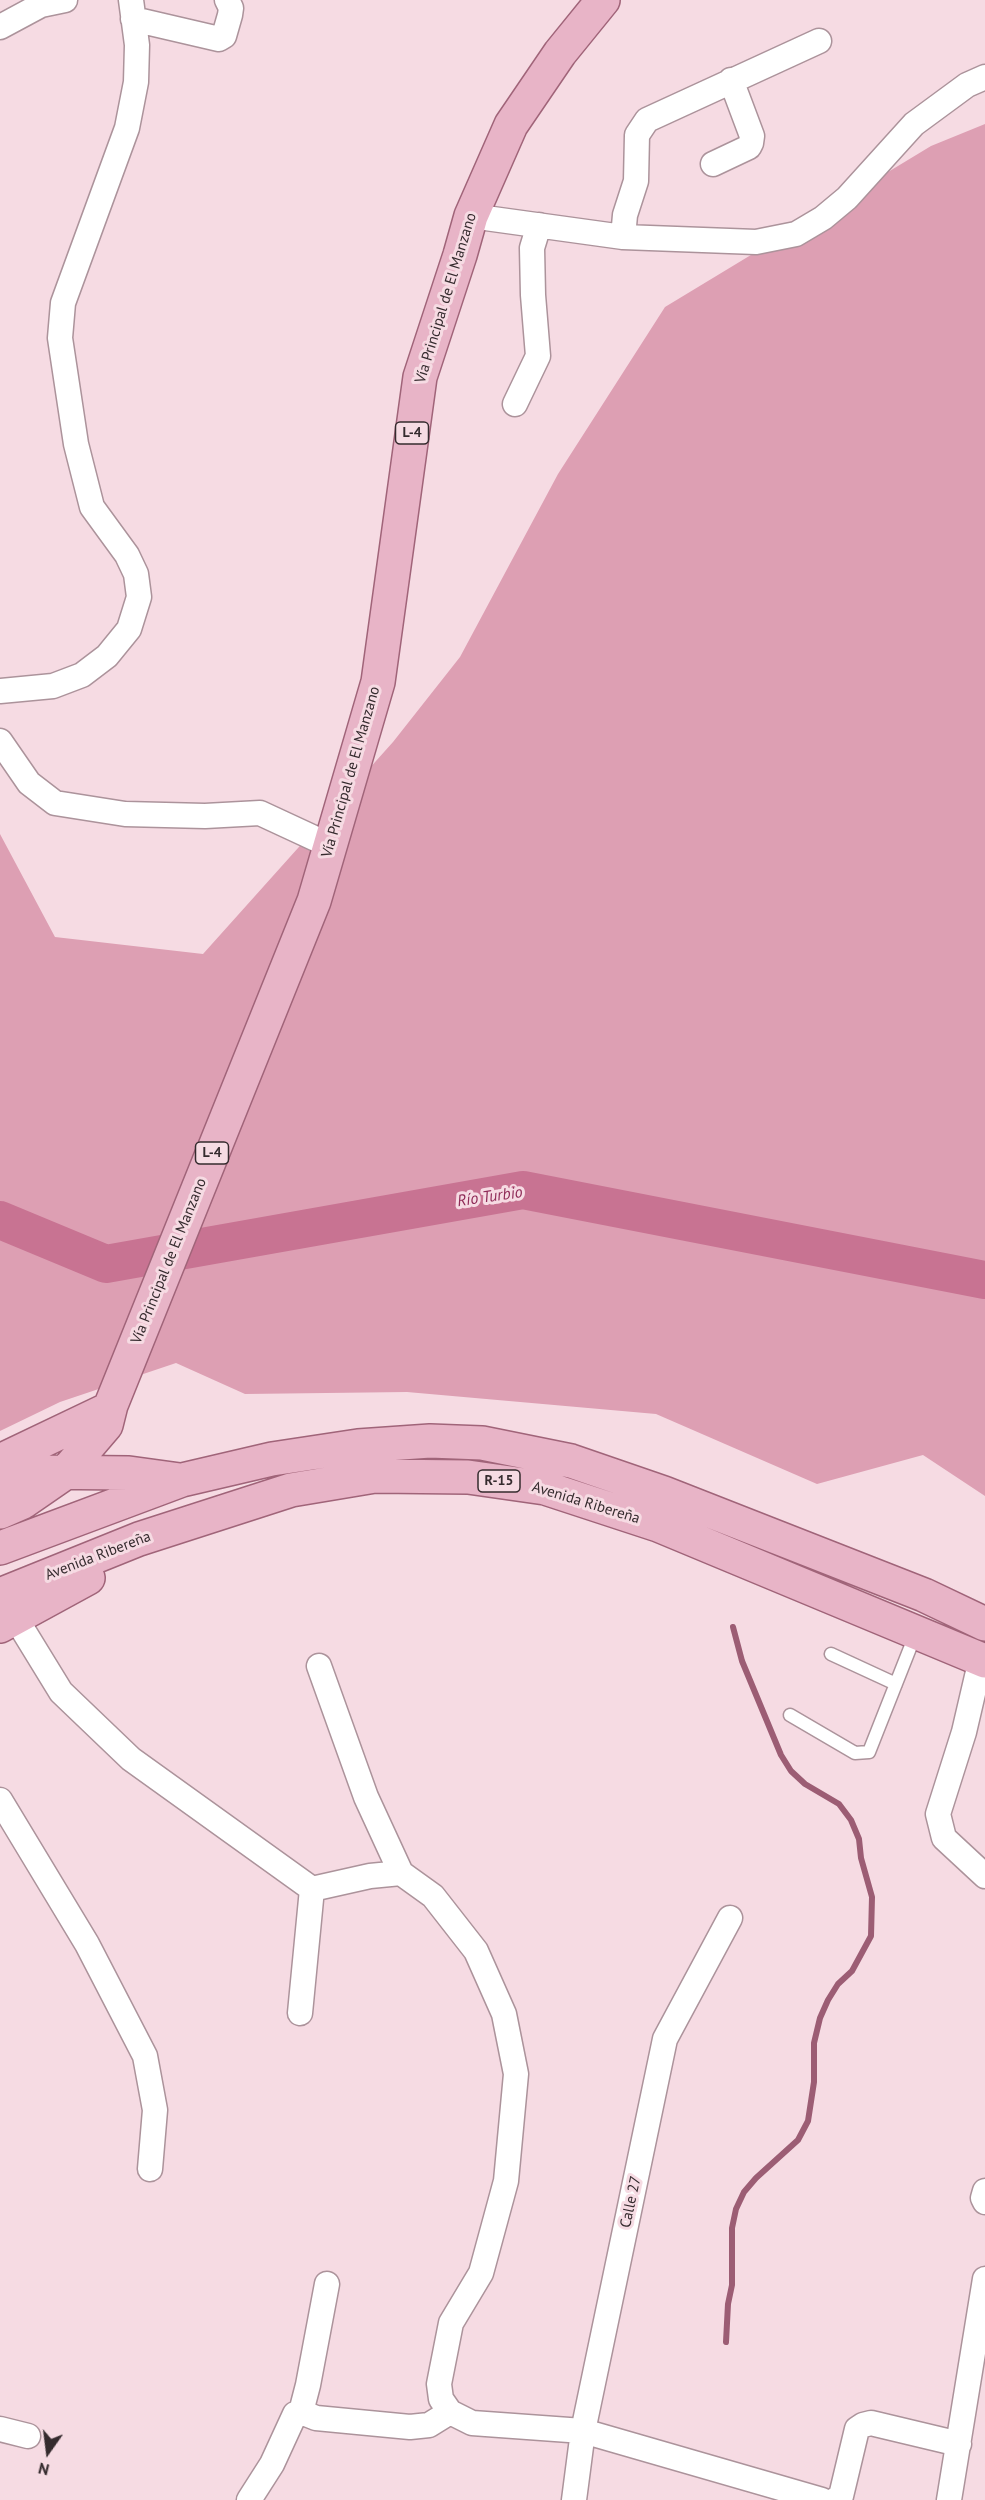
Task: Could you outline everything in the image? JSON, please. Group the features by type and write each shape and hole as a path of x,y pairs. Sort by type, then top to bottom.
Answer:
{"main road":[{"name":"Vía Principal de El Manzano","path":"0,1512 23,1502 65,1473 108,1413 314,902 378,682 420,377 471,216 511,125 560,53 603,0"},
{"path":"0,1461 108,1413 117,1449 124,1458 182,1480"},
{"name":"R-15","path":"0,1548 182,1480 272,1459 358,1446 430,1441 482,1443 571,1461 664,1493 903,1587 985,1624"},
{"path":"0,1479 30,1472 129,1473 182,1480"},
{"name":"Avenida Ribereña","path":"4,1619 139,1539 291,1490 375,1476 468,1477 545,1488 658,1525 983,1660"}],"street":[{"path":"0,27 41,5 65,0"},
{"path":"0,691 53,686 82,675 107,656 129,629 139,597 136,574 127,555 92,507 75,444 60,338 63,303 127,128 136,82 137,45 132,10 219,39 224,36 230,15 231,8 226,0"},
{"path":"622,237 625,215 636,181 637,135 640,127 647,120 819,41"},
{"path":"471,216 622,237 756,242 796,234 823,218 847,198 914,124 967,85 985,77"},
{"path":"713,164 749,147 751,143 752,136 731,81"},
{"path":"515,404 538,356 532,295 532,248 539,225"},
{"path":"0,741 29,783 55,803 125,814 205,816 260,813 329,845"},
{"path":"4,1619 61,1692 131,1759 312,1889 370,1876 400,1873"},
{"path":"983,1660 964,1732 938,1814 944,1838 985,1876"},
{"path":"319,1666 366,1797 400,1873 433,1896 476,1951 504,2014 516,2074 506,2181 481,2273 451,2323 439,2384 441,2399 450,2412 472,2423 584,2431 822,2500"},
{"path":"0,1800 44,1869 87,1944 145,2056 155,2110 150,2169"},
{"path":"300,2013 312,1889"},
{"name":"Calle 27","path":"574,2500 584,2431 665,2039 730,1918"},
{"path":"985,2191 983,2198 985,2202"},
{"path":"949,2500 985,2279"},
{"path":"249,2500 272,2464 292,2417 301,2412 327,2284"},
{"path":"301,2412 316,2418 410,2427 429,2425 450,2412"},
{"path":"835,2500 840,2496 857,2429 863,2426 871,2423 959,2444"},
{"path":"0,2429 28,2436"}],"lane":[{"path":"790,1715 855,1753 869,1752 917,1632"},
{"path":"831,1654 896,1684"}],"shaded area":[{"path":"985,124 985,1496 923,1455 817,1484 656,1414 407,1392 245,1394 176,1363 60,1402 0,1431 0,834 55,937 203,954 393,742 460,657 558,474 665,307 931,146"}],"waterway":[{"name":"Río Turbio","path":"0,1220 106,1264 523,1190 985,1280"},
{"path":"726,2342 728,2304 732,2285 732,2228 736,2209 744,2192 798,2140 808,2121 814,2082 814,2043 820,2018 828,2000 838,1984 852,1971 871,1936 872,1897 861,1858 859,1839 851,1820 839,1804 805,1784 791,1771 781,1755 742,1661 733,1627"}]}
